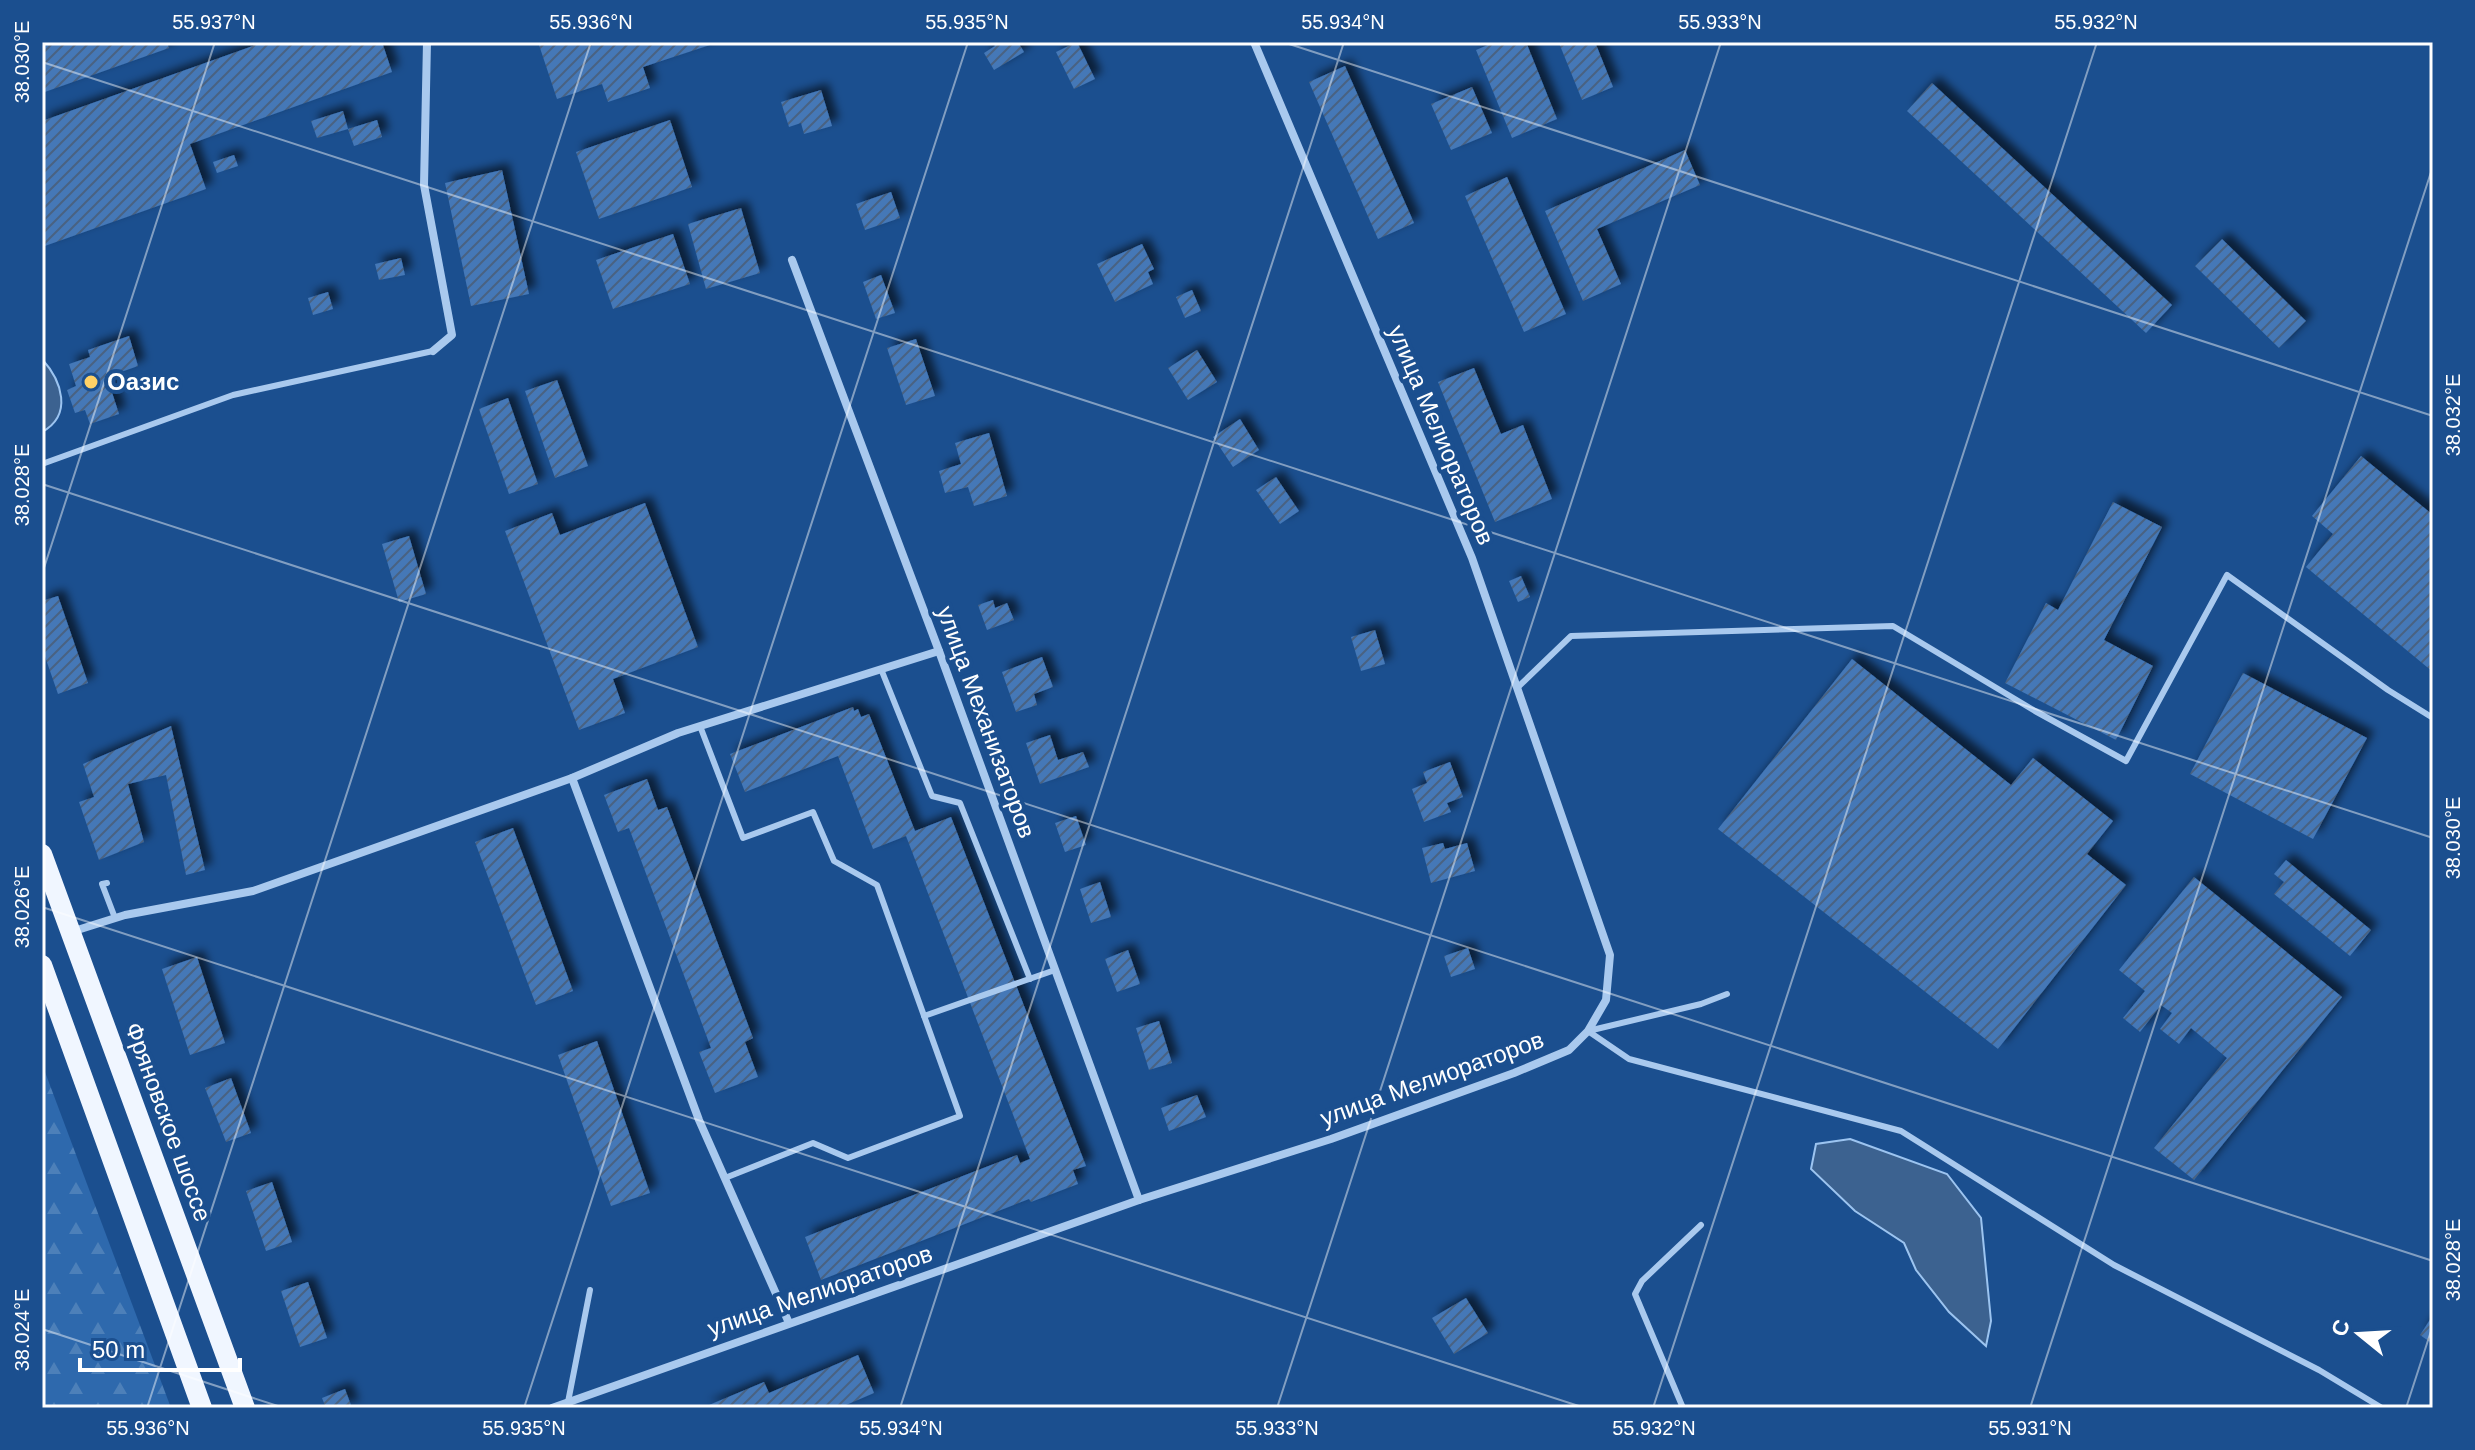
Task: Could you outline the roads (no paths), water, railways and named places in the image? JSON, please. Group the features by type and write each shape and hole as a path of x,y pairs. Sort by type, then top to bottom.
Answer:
{"main road":[{"name":"Фряновское шоссе","path":"42,854 245,1408"},
{"path":"42,965 202,1408"}],"street":[{"path":"427,42 424,185 452,335 433,351"},
{"name":"улица Мелиораторов","path":"552,1408 1139,1200 1331,1139 1514,1073 1569,1050 1588,1031 1606,1000 1610,955 1472,558 1254,42"},
{"name":"улица Механизаторов","path":"792,260 939,651 1139,1200"},
{"path":"71,932 115,918 253,891 572,778 700,726 939,651"},
{"path":"572,778 699,1120 789,1323"}],"lane":[{"path":"42,464 233,395 433,351"},
{"path":"1517,688 1571,636 1893,626 2126,761 2227,575 2388,690 2433,718"},
{"path":"881,669 932,796 960,803 1030,979"},
{"path":"700,726 743,838 813,812 834,861 877,885 960,1116 848,1158 813,1143 725,1178"},
{"path":"107,883 102,884 115,918"},
{"path":"924,1016 1055,970"},
{"path":"1588,1031 1701,1004 1727,994"},
{"path":"1588,1031 1629,1059 1901,1131 2114,1265 2319,1370 2382,1408"},
{"path":"1683,1408 1635,1294 1642,1281 1701,1225"},
{"path":"568,1402 590,1290"}],"place":[{"name":"Оазис","path":"91,382"}]}
